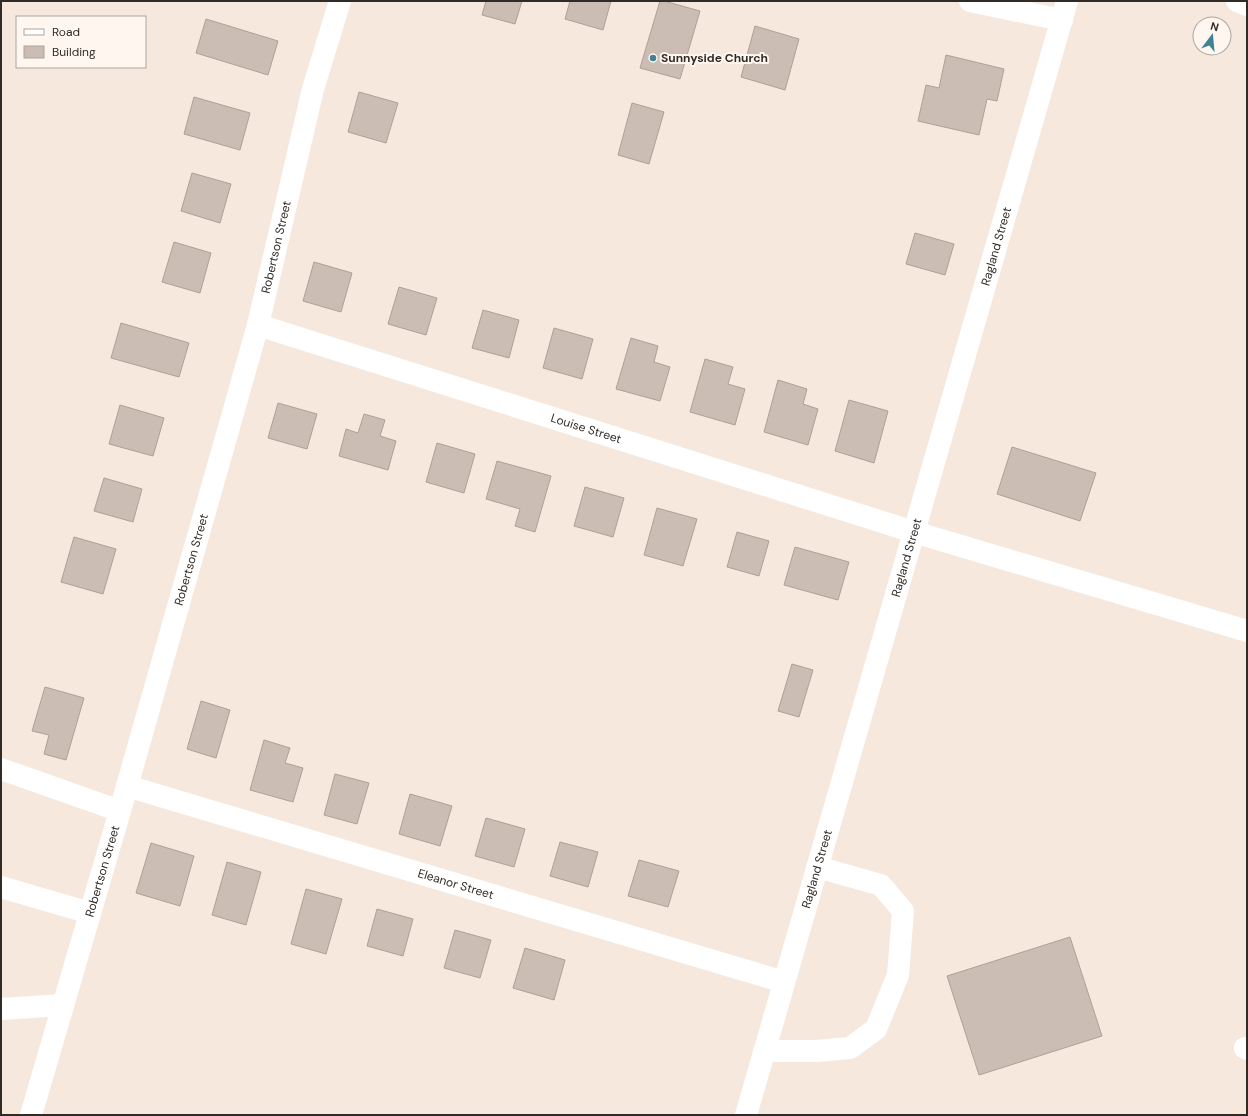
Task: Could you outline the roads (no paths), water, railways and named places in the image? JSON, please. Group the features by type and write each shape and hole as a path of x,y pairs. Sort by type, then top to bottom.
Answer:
{"street":[{"name":"Robertson Street","path":"30,1115 120,811 258,325 313,89 340,1"},
{"path":"970,1 1064,10"},
{"path":"1237,1 1247,5"},
{"name":"Ragland Street","path":"746,1115 1064,10"},
{"name":"Louise Street","path":"258,325 914,532 1247,631"},
{"path":"1,769 120,811"},
{"name":"Eleanor Street","path":"127,786 784,982"},
{"path":"764,1051 816,1051 850,1048 876,1029 898,975 903,911 881,885 817,867"},
{"path":"1,887 90,913"},
{"path":"1,1009 63,1005"}],"place":[{"name":"Sunnyside Church","path":"653,58"}]}
